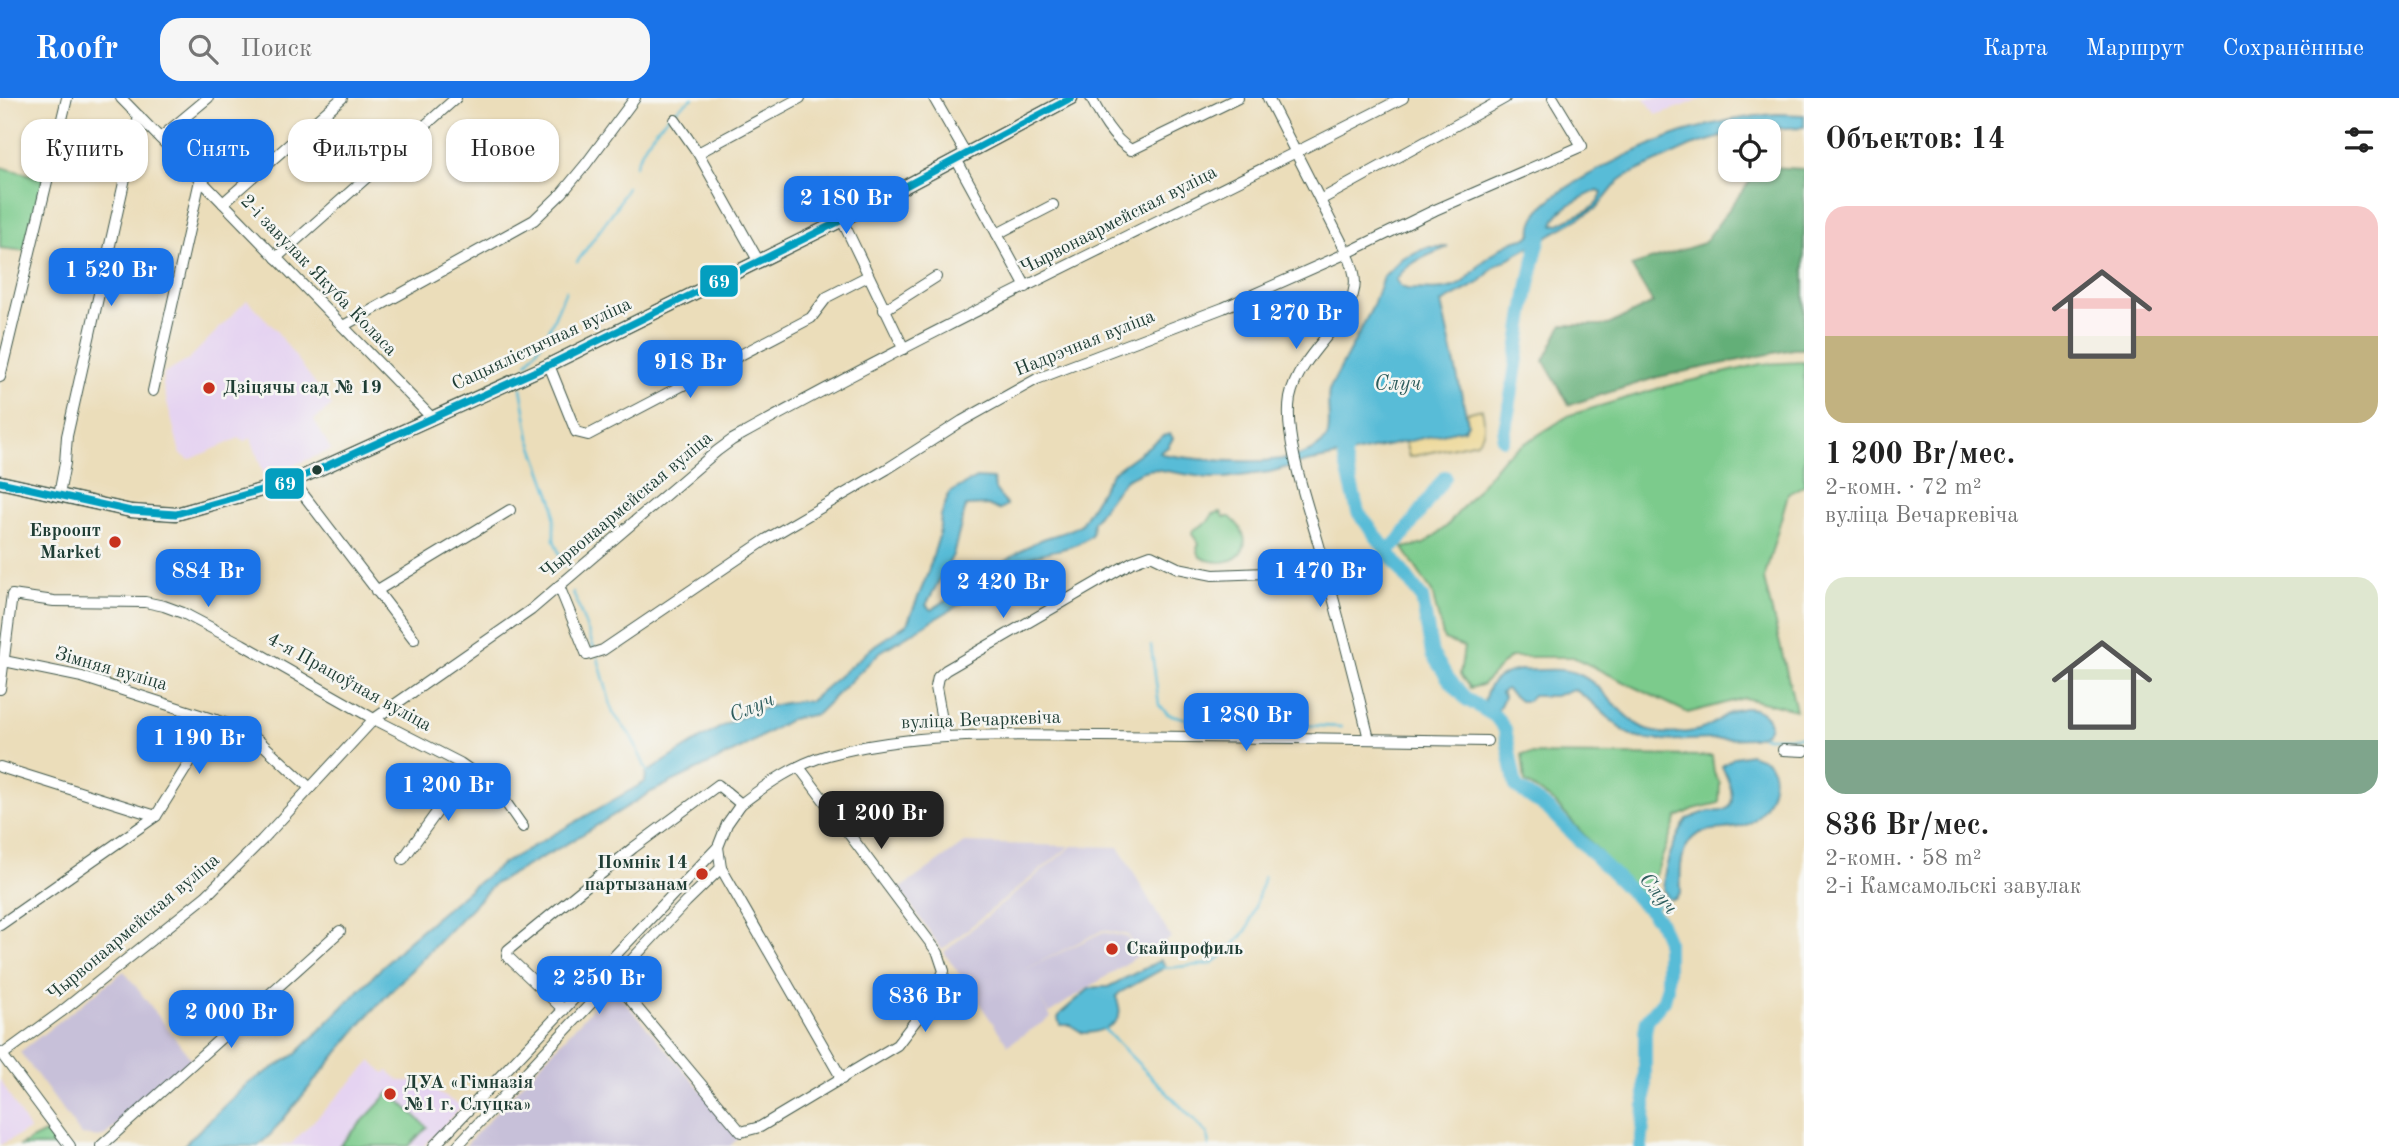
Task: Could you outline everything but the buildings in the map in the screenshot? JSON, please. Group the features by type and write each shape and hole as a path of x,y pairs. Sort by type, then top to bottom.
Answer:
{"main road":[{"name":"Сацыялістычная вуліца","path":"0,482 131,511 176,514 293,481 549,365 759,262 1071,98"}],"street":[{"path":"0,377 67,98"},
{"name":"2-і завулак Якуба Коласа","path":"121,98 160,138"},
{"path":"160,138 208,98"},
{"path":"222,203 342,98"},
{"path":"276,258 456,98"},
{"path":"343,326 534,220 578,174 635,98"},
{"path":"698,153 800,98"},
{"path":"934,98 997,234 1026,287"},
{"path":"1091,98 1105,124 1131,150 1238,98"},
{"path":"1268,98 1347,253 1357,278 1353,299 1341,320 1309,360 1295,383 1290,398 1289,417 1299,471 1369,739 1487,741"},
{"name":"Чырвонаармейская вуліца","path":"1,1054 61,1012 206,896 374,719 531,610 732,440 1126,235 1403,98"},
{"path":"1320,200 1505,98"},
{"name":"Надрэчная вуліца","path":"559,586 587,655 603,650 767,539 887,469 962,421 1037,379 1223,308 1347,253 1435,210 1582,146 1553,98"},
{"path":"59,495 67,436 139,116"},
{"path":"675,120 698,153 759,262"},
{"path":"153,391 200,182"},
{"name":"2-і завулак Якуба Коласа","path":"202,182 432,418"},
{"path":"997,234 1053,205"},
{"path":"842,220 904,349"},
{"path":"549,365 576,432 588,435 811,318 827,297 868,276"},
{"path":"884,310 936,277"},
{"path":"293,481 414,639"},
{"path":"376,591 510,510"},
{"path":"945,737 936,687 937,677 1132,562 1152,555 1178,568 1213,575 1290,572 1325,566"},
{"name":"4-я Працоўная вуліца","path":"2,665 12,595 54,601 145,603 164,606 242,643 374,719 449,757 490,784 523,827"},
{"path":"0,689 2,665"},
{"name":"Зімняя вуліца","path":"2,665 82,677 237,727 259,741 310,788"},
{"path":"0,925 156,816 216,720"},
{"name":"вуліца Вечаркевіча","path":"741,804 766,784 826,756 880,744 945,737 1026,734 1369,739"},
{"path":"1783,750 1804,751"},
{"path":"0,767 156,816"},
{"path":"613,979 741,1132 760,1127 897,1045 929,1003 944,971 939,953 799,767"},
{"path":"403,859 468,769"},
{"path":"434,1146 564,1010 718,847 727,824 741,804 718,785 633,848 508,950 507,956 564,1010"},
{"path":"718,847 721,868 842,1079"},
{"path":"457,1146 721,868"},
{"path":"101,1146 340,931"},
{"path":"1,1054 70,1146"}],"shaded area":[{"path":"1645,98 1706,98 1656,115"},
{"path":"247,300 275,329 332,406 314,420 331,450 264,475 251,438 245,441 239,438 189,460 180,453 163,386 164,374 188,360"},
{"path":"964,843 1070,846 942,950 900,889"},
{"path":"1072,846 1119,847 1171,938 1049,1013 1037,995 1051,1017 1008,1045 944,952","holes":["1103,930 1128,935 1138,956 1127,937 1103,932 1022,971"]},
{"path":"124,971 191,1059 103,1137 81,1135 20,1052"},
{"path":"612,987 741,1136 730,1146 465,1146"},
{"name":"ДУА «Гімназія №1 г. Слуцка»","path":"372,1061 384,1073 388,1071 400,1081 416,1081 462,1106 424,1146 277,1146 291,1144"},
{"path":"0,1079 29,1130 0,1145"}],"green space":[{"path":"0,167 21,172 21,182 43,182 26,251 0,248"},
{"path":"1781,168 1804,169 1804,349 1658,377 1569,405 1544,361 1562,325 1608,325 1653,303 1631,266 1704,243 1749,182 1781,182"},
{"path":"1804,362 1804,485 1788,494 1764,579 1796,710 1744,698 1688,713 1573,657 1510,657 1482,685 1470,688 1460,675 1464,647 1444,640 1432,592 1403,548 1424,544 1447,526 1505,456 1570,415 1660,388 1761,364"},
{"path":"1221,512 1240,527 1244,537 1240,554 1224,562 1200,557 1197,548 1199,544 1192,534 1193,530 1207,523 1213,514"},
{"path":"1522,754 1712,756 1714,773 1720,783 1719,803 1694,809 1677,817 1650,890 1657,898 1647,904 1554,802 1525,782"},
{"path":"390,1092 427,1127 409,1146 339,1146"},
{"path":"45,1133 58,1146 19,1146"}],"sand":[{"path":"1482,409 1484,427 1477,442 1409,457 1405,441 1464,429 1468,422 1466,413"}],"water":[{"name":"Случ","path":"1778,114 1804,115 1804,127 1781,128 1781,119 1737,119"},
{"name":"Случ","path":"1718,123 1718,138 1691,146 1626,176 1597,208 1494,267 1479,283 1441,303 1468,423 1464,429 1270,472 1208,478 1154,469 1126,479 1093,522 1092,534 1086,539 1022,561 992,585 880,652 817,714 791,719 742,748 651,792 570,842 494,884 371,1012 271,1134 258,1146 183,1146 247,1084 296,1054 409,940 502,864 645,782 646,773 724,725 766,708 810,701 875,645 907,624 926,578 949,493 976,478 993,479 995,489 1007,505 999,510 988,505 966,506 953,555 926,605 931,610 1036,542 1072,530 1081,524 1112,473 1163,436 1170,434 1173,438 1168,447 1160,452 1162,454 1224,461 1275,460 1298,456 1316,448 1328,433 1329,390 1372,308 1383,277 1402,258 1428,247 1448,247 1412,264 1396,280 1401,287 1407,289 1438,290 1456,286 1510,242 1527,238 1532,233 1532,226 1539,211 1571,185 1651,145","holes":["1598,190 1602,192 1589,210 1553,225 1559,213 1571,204"]},
{"path":"1519,670 1556,670 1578,674 1597,687 1632,721 1654,732 1697,730 1707,727 1732,711 1744,708 1759,711 1769,720 1770,725 1762,735 1752,738 1641,738 1624,731 1573,689 1555,696 1533,696 1528,701 1520,701 1506,689 1501,692 1504,697 1495,716 1484,709 1486,693 1493,682 1504,674"},
{"path":"1750,754 1767,761 1773,770 1773,788 1766,806 1748,824 1710,830 1691,840 1682,858 1681,892 1671,900 1663,890 1665,871 1682,827 1687,819 1709,811 1720,811 1731,804 1731,791 1722,766 1735,757"},
{"path":"1161,960 1164,968 1119,993 1116,997 1119,1015 1109,1026 1099,1031 1083,1033 1070,1025 1060,1025 1058,1018 1061,1013 1089,989 1108,987"}],"waterway":[{"path":"635,166 658,127 674,111 693,98"},
{"path":"577,262 617,206 627,187"},
{"path":"1503,439 1530,281 1542,229"},
{"path":"527,363 546,337 566,290"},
{"path":"521,388 530,438 554,505 554,540 564,566"},
{"name":"Случ","path":"1351,436 1344,455 1358,512 1422,598 1432,654 1466,699 1495,716 1505,729 1516,787 1548,809 1658,919 1667,940 1667,988 1664,1000 1647,1020 1645,1032 1645,1108 1641,1146"},
{"path":"1387,550 1399,541 1445,477"},
{"path":"573,592 594,648"},
{"path":"1151,646 1159,705 1168,714 1191,720 1342,727"},
{"path":"598,658 613,713 631,736 649,775"},
{"path":"1762,737 1804,737"},
{"path":"1164,968 1211,964 1221,957 1249,926 1264,877"},
{"path":"1650,912 1667,897"},
{"path":"1104,1029 1201,1127 1207,1134 1209,1146"}],"transit line":[{"name":"69","path":"0,482 131,511 176,514 293,481 549,365 842,220 1071,98"}],"place":[{"name":"Дзіцячы сад № 19","path":"209,388"},
{"name":"Евроопт Market","path":"115,542"},
{"name":"Помнік 14 партызанам","path":"702,874"},
{"name":"Скайпрофиль","path":"1112,949"},
{"name":"ДУА «Гімназія №1 г. Слуцка»","path":"390,1094"}]}
